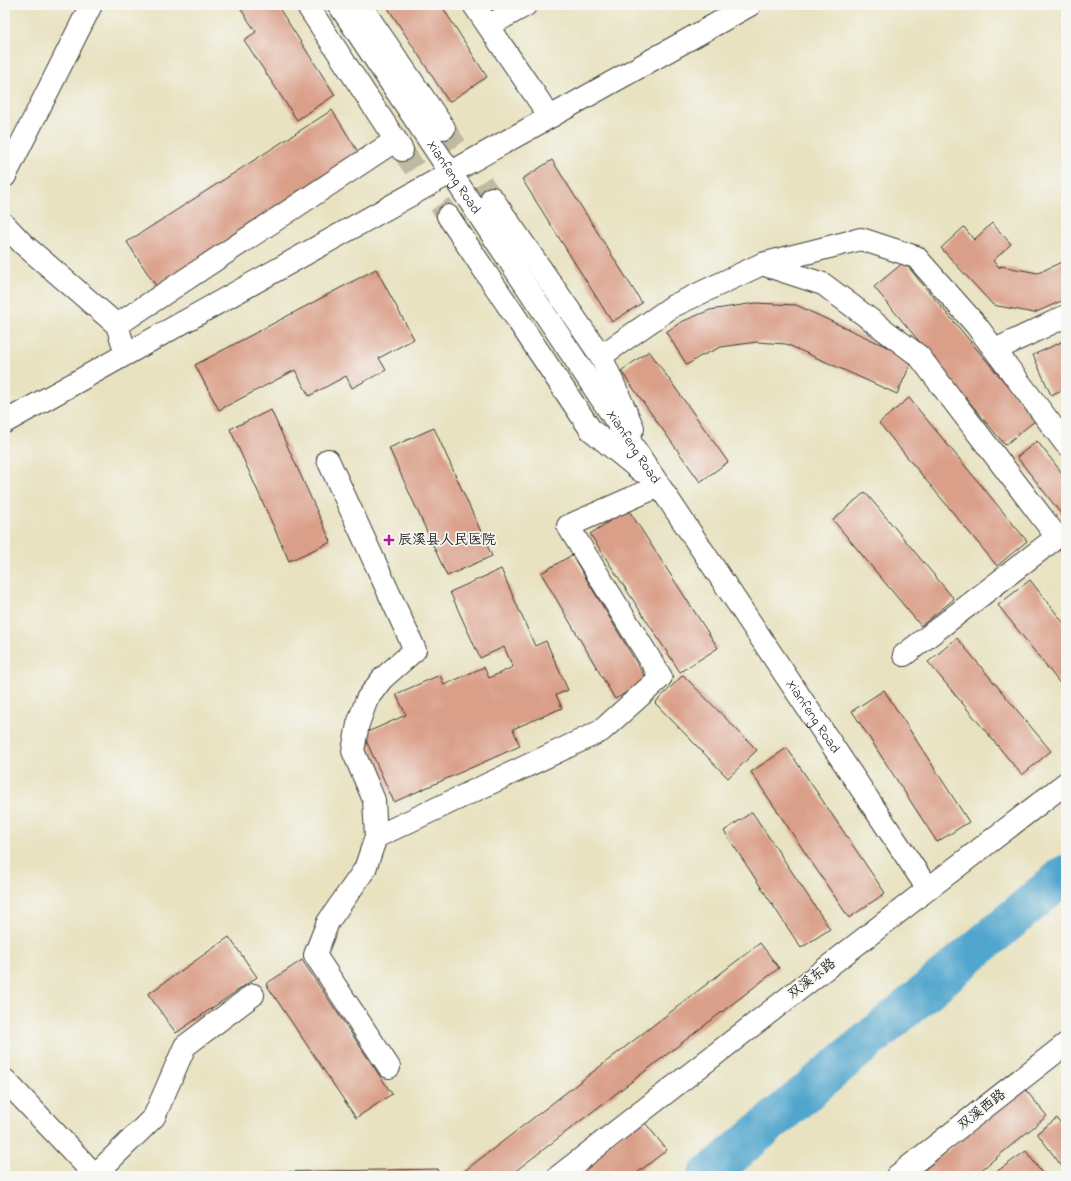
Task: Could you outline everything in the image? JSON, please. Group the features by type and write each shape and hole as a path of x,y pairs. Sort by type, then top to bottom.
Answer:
{"street":[{"path":"5,176 91,5"},
{"path":"117,325 399,145 307,5"},
{"name":"Xianfeng Road","path":"338,5 928,889"},
{"path":"360,5 444,128"},
{"path":"474,5 550,117"},
{"path":"488,26 526,5"},
{"path":"5,422 750,5"},
{"path":"492,198 601,356 659,486"},
{"path":"448,216 591,430 659,486"},
{"path":"5,225 23,244 117,325 126,354"},
{"path":"601,356 673,306 762,264 861,239 916,257 976,325 1066,444"},
{"path":"762,264 823,284 918,356 1057,537 904,655"},
{"path":"995,350 1066,316"},
{"path":"328,460 416,650 382,678 366,699 358,724 353,751 374,800 376,837 365,869 328,922 315,955 389,1067"},
{"path":"376,837 601,731 661,678 568,526 659,486"},
{"name":"双溪东路","path":"558,1176 1066,783"},
{"path":"5,1080 96,1175 154,1117 185,1046 253,996"},
{"name":"双溪西路","path":"897,1176 1066,1044"}],"building":[{"path":"238,5 277,5 335,95 297,120 244,40 256,32"},
{"path":"386,5 441,5 487,77 449,102"},
{"path":"332,110 360,155 156,286 127,242"},
{"path":"552,160 642,303 612,322 522,179"},
{"path":"992,223 1011,244 993,261 1000,268 1000,266 1038,273 1066,260 1066,299 1034,313 993,305 941,248 964,227 974,240"},
{"path":"904,262 1036,420 1005,445 874,287"},
{"path":"376,269 414,339 379,358 386,370 352,388 346,376 309,396 295,370 219,410 195,365"},
{"path":"755,303 796,305 913,359 897,394 786,344 757,342 721,347 699,357 687,365 666,332 681,322 710,310"},
{"path":"1066,340 1066,388 1051,395 1033,355"},
{"path":"649,351 728,462 700,482 621,371"},
{"path":"909,398 1027,541 997,566 879,423"},
{"path":"271,410 331,542 289,561 230,429"},
{"path":"434,428 492,556 447,576 389,448"},
{"path":"1037,441 1066,478 1066,520 1017,457"},
{"path":"865,492 954,599 921,626 833,520"},
{"path":"628,509 718,648 680,672 590,534"},
{"path":"572,555 647,680 615,699 541,573"},
{"path":"501,569 535,646 546,641 568,690 556,695 562,708 513,729 520,746 394,802 363,734 406,715 396,694 440,675 444,685 484,667 489,678 513,667 504,647 480,658 450,592"},
{"path":"1030,580 1066,626 1066,691 998,605"},
{"path":"957,638 1051,751 1022,775 928,662"},
{"path":"683,675 757,750 728,778 655,703"},
{"path":"884,690 969,822 937,842 852,711"},
{"path":"787,748 885,893 849,918 751,772"},
{"path":"752,812 830,929 801,948 724,831"},
{"path":"229,937 257,977 176,1033 148,994"},
{"path":"760,943 779,968 509,1176 458,1176"},
{"path":"302,960 392,1094 356,1118 266,984"},
{"path":"1024,1088 1047,1116 974,1176 917,1176"},
{"path":"1057,1118 1066,1130 1066,1172 1037,1133"},
{"path":"642,1119 667,1150 633,1176 569,1176"},
{"path":"1026,1151 1044,1176 999,1176 996,1172"},
{"path":"438,1169 438,1176 267,1176 267,1172"}],"waterway":[{"path":"707,1176 1066,874"}],"tunnel":[{"path":"444,128 492,198"},
{"path":"402,150 448,216"}],"place":[{"name":"辰溪县人民医院","path":"389,540"}]}
